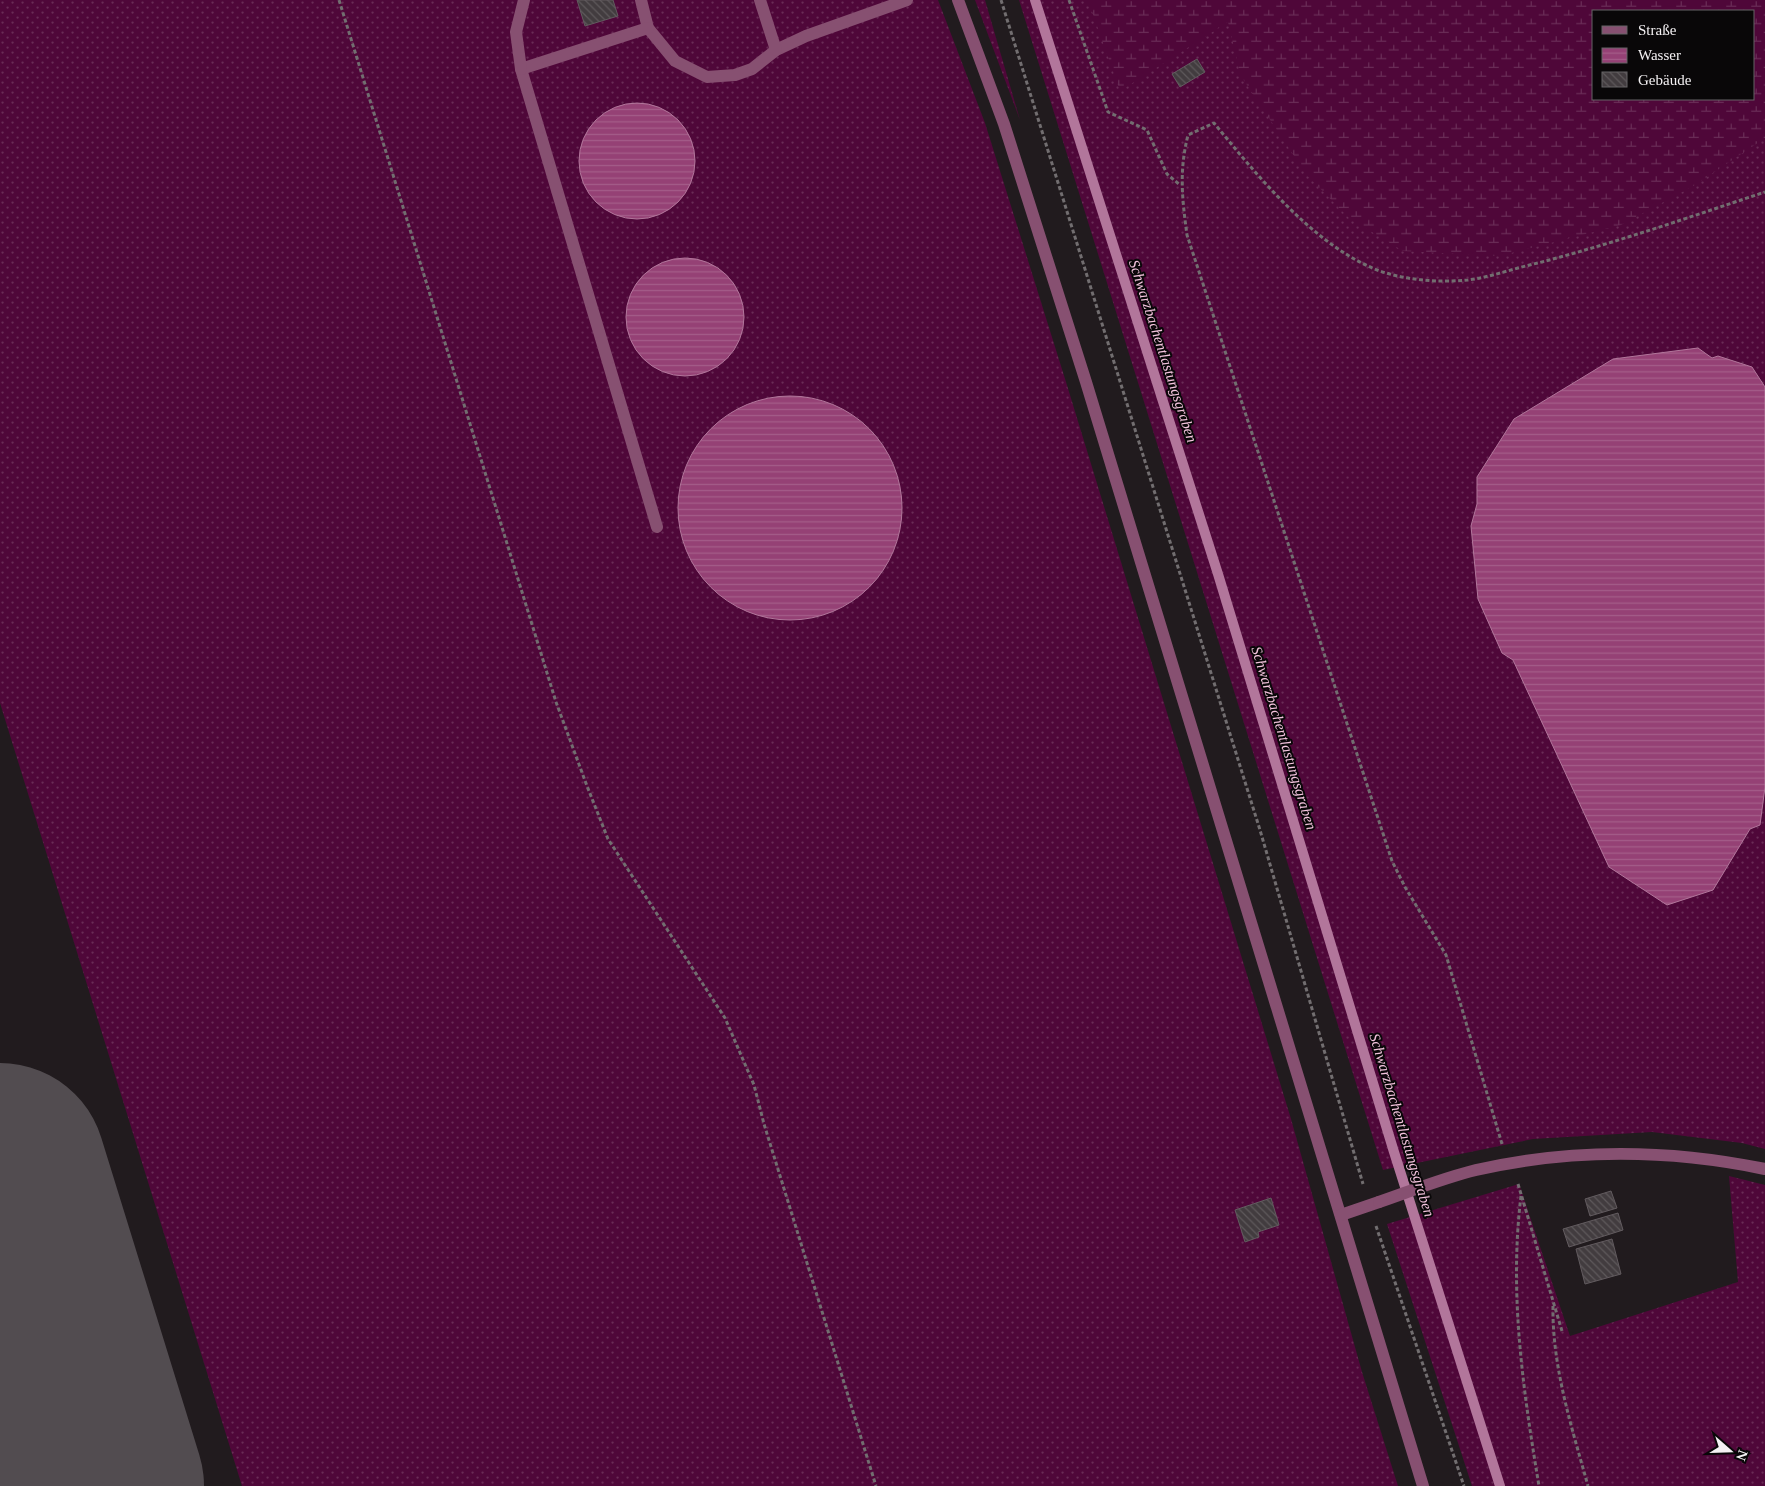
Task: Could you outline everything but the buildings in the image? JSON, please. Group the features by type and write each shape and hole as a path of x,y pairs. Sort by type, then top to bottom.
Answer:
{"street":[{"path":"524,0 516,32 521,68 656,527"},
{"path":"641,0 648,28 675,61 707,77 735,75 752,69 776,50 806,36 907,0"},
{"path":"760,0 776,50"},
{"path":"958,0 1004,124 1086,382 1423,1486"},
{"path":"521,68 648,28"},
{"path":"1341,1215 1475,1170 1563,1156 1646,1152 1765,1169"}],"path":[{"path":"339,0 559,711 608,839 710,991 739,1046 754,1085 764,1124 876,1486"},
{"path":"1001,0 1257,821 1374,1204 1464,1486"},
{"path":"1069,0 1108,112 1147,130 1167,174 1181,185"},
{"path":"1562,1331 1522,1192 1508,1165 1446,955 1404,887 1392,861 1187,235 1181,185 1183,156 1188,135 1214,123 1248,165 1319,236 1368,267 1401,277 1441,281 1469,280 1606,246 1765,192"},
{"path":"1522,1192 1517,1238 1518,1325 1525,1403 1539,1486"},
{"path":"1554,1301 1553,1328 1566,1402 1588,1486"}],"green space":[{"path":"0,0 938,0 985,123 1066,382 1291,1119 1362,1372 1398,1486 242,1486 0,703"},
{"path":"975,0 985,0 1020,120"},
{"path":"1019,0 1765,0 1765,1149 1742,1143 1652,1132 1533,1139 1383,1170"},
{"path":"1088,0 1765,0 1765,138 1695,185 1621,225 1499,256 1403,251 1349,218 1306,174 1241,76 1228,22 1120,91"},
{"path":"1729,1176 1765,1185 1765,1486 1472,1486 1387,1224 1519,1184 1570,1336 1738,1282"}],"water":[{"path":"637,103 659,107 678,120 691,139 695,161 691,183 678,202 659,215 637,219 615,215 596,202 583,183 579,161 583,139 596,120 615,107"},
{"path":"685,258 708,263 727,275 739,294 744,317 739,340 727,359 708,371 685,376 662,371 643,359 631,340 626,317 631,294 643,275 662,263"},
{"path":"1698,348 1712,358 1718,356 1752,367 1765,387 1765,787 1760,825 1750,829 1713,890 1667,905 1609,867 1513,660 1502,653 1478,599 1471,526 1477,504 1477,477 1514,419 1613,359"},
{"path":"790,396 812,398 843,409 861,421 877,437 889,455 897,476 902,508 900,530 889,561 877,579 861,595 843,607 822,615 790,620 768,618 737,607 719,595 703,579 691,561 683,540 678,508 680,486 691,455 703,437 719,421 737,409 758,401"}],"waterway":[{"name":"Schwarzbachentlastungsgraben","path":"1035,0 1218,574 1394,1152 1500,1486"}],"runway":[{"path":"0,1169 98,1486"}]}
